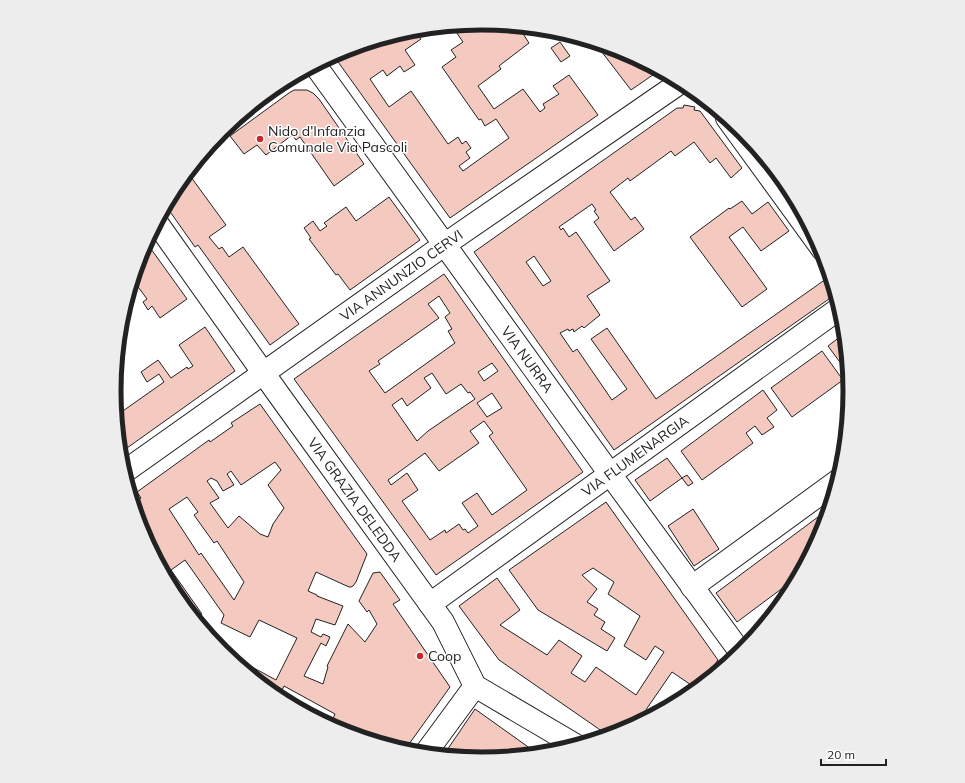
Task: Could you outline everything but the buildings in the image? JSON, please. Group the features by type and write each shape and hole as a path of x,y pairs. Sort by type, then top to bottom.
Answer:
{"street":[{"name":"VIA NURRA","path":"318,70 444,246 737,648"},
{"name":"VIA ANNUNZIO CERVI","path":"129,468 444,246 675,86"},
{"path":"747,146 800,218"},
{"name":"VIA GRAZIA DELEDDA","path":"160,228 443,622 475,686"},
{"name":"VIA FLUMENARGIA","path":"430,604 835,312"},
{"path":"692,587 832,485"},
{"path":"429,749 475,686 571,742"}],"place":[{"name":"Nido d'Infanzia Comunale Via Pascoli","path":"260,139"},
{"name":"Coop","path":"420,656"}]}
